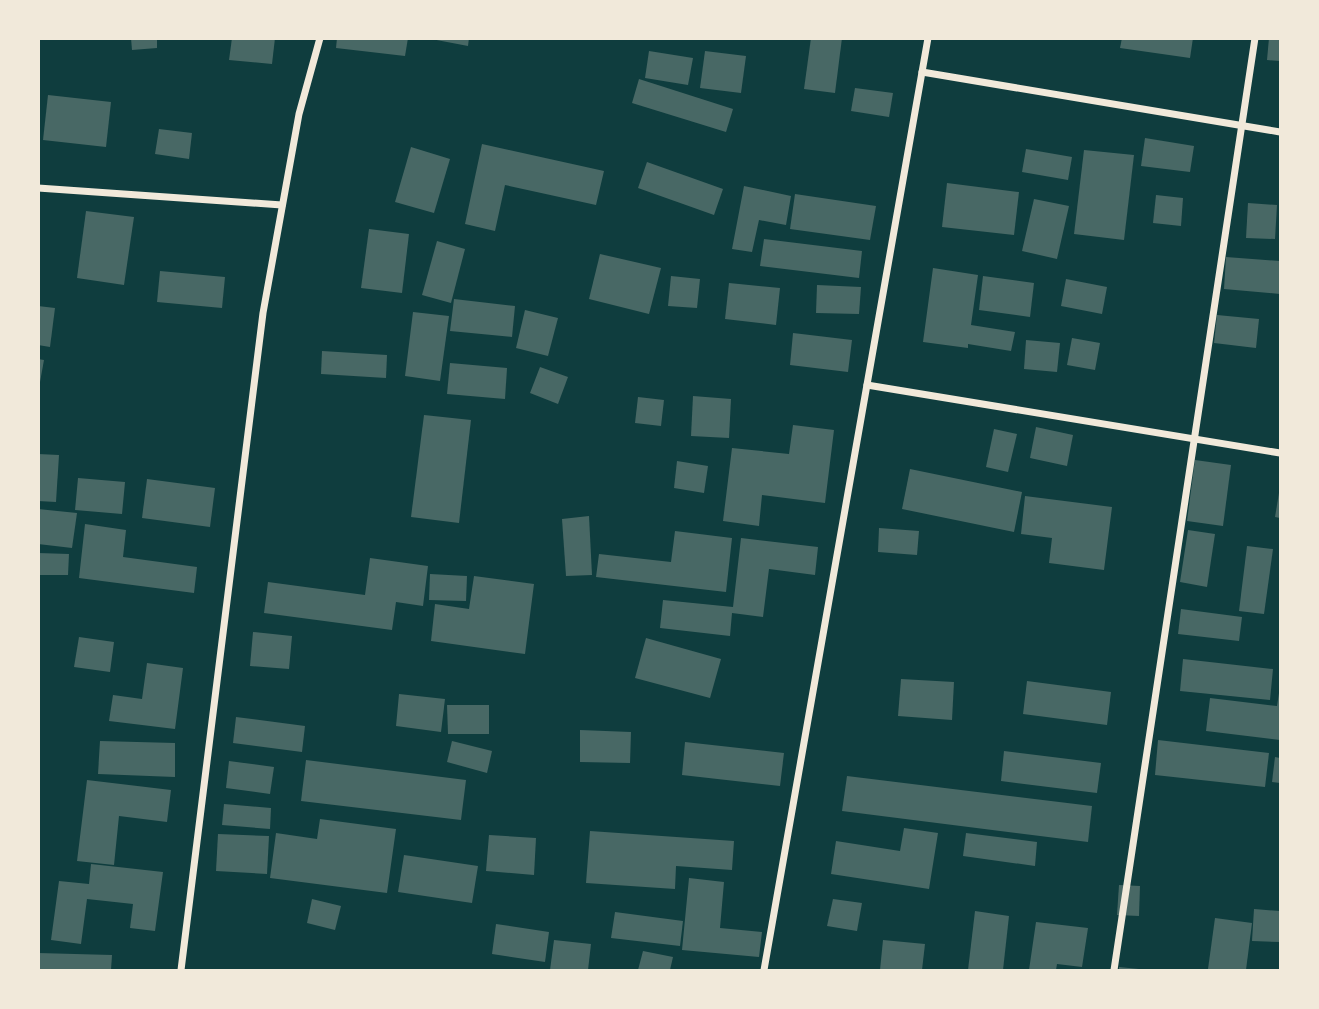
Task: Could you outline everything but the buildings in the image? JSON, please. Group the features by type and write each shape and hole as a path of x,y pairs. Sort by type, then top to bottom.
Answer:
{"street":[{"path":"181,971 263,313 299,114 320,38"},
{"path":"764,971 928,38"},
{"path":"1114,971 1255,38"},
{"path":"922,72 1280,132"},
{"path":"38,188 282,205"},
{"path":"867,385 1280,453"}]}
